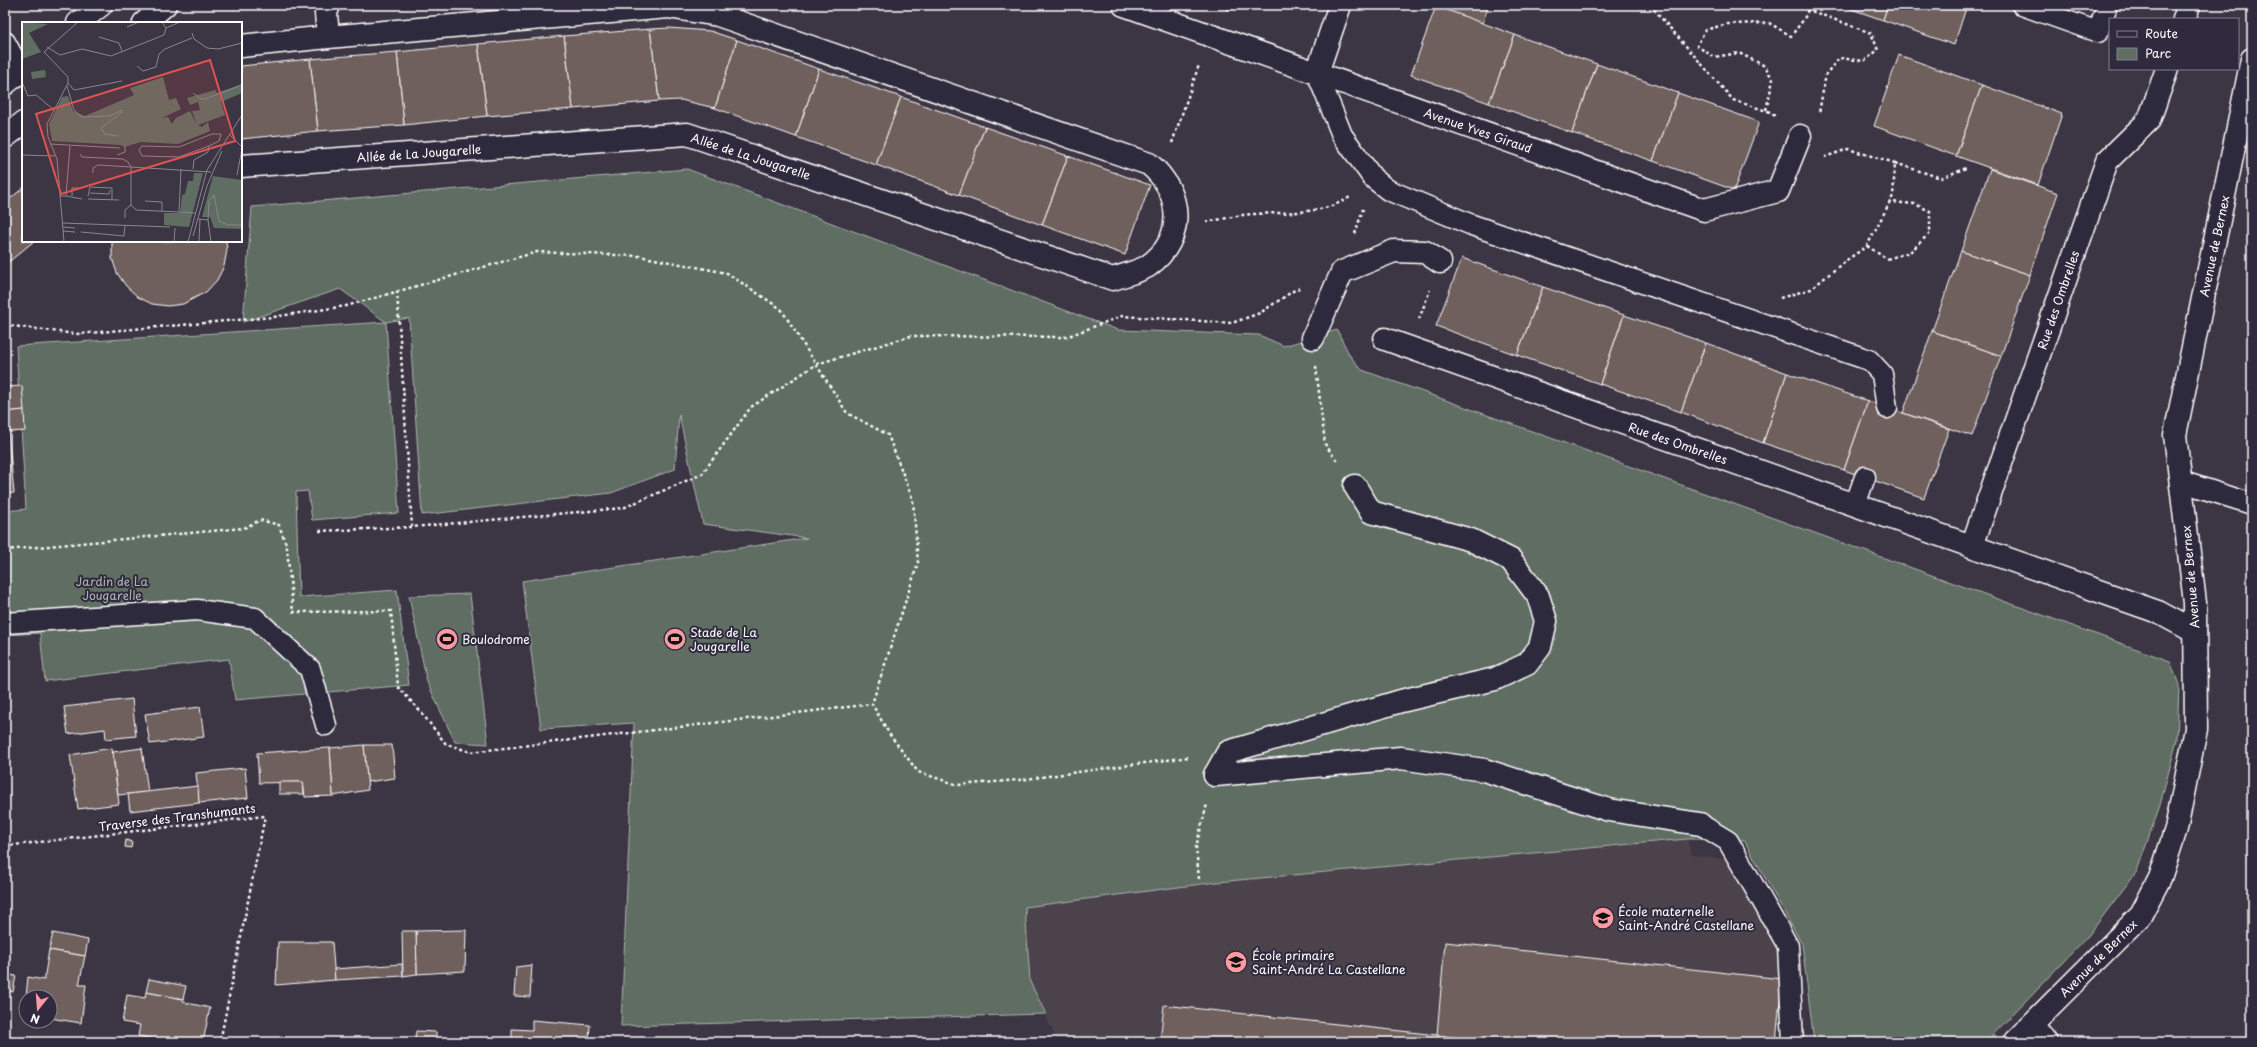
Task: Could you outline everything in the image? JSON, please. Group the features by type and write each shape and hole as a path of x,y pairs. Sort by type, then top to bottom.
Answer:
{"street":[{"path":"79,22 101,5"},
{"path":"145,22 165,5"},
{"path":"328,38 326,13 329,5"},
{"name":"Avenue Yves Giraud","path":"1124,5 1704,210 1778,191 1800,136"},
{"path":"1318,73 1340,5"},
{"path":"2184,18 2189,5"},
{"path":"242,46 668,7 718,15 1149,164 1162,174 1174,197 1176,225 1174,230"},
{"name":"Avenue de Bernex","path":"2014,1042 2140,916 2160,878 2176,829 2196,729 2195,602 2175,436 2252,60"},
{"name":"Rue des Ombrelles","path":"1972,546 2107,161 2149,120 2167,70"},
{"path":"5,137 22,124"},
{"name":"Allée de La Jougarelle","path":"242,166 687,134 1113,279 1147,266 1167,246 1174,230"},
{"path":"1313,338 1342,272 1394,251 1424,252 1440,262"},
{"name":"Rue des Ombrelles","path":"1385,339 2158,612 2195,632"},
{"path":"1215,775 1228,752 1400,701 1495,679 1527,664 1540,647 1546,621 1538,596 1511,560 1471,540 1371,512 1355,486"},
{"path":"1215,775 1401,758 1484,770 1609,810 1700,824"}],"lane":[{"path":"2022,5 2098,32 2107,5"},
{"path":"5,42 18,75"},
{"path":"1318,73 1342,135 1373,178 1388,190 1472,225 1868,360 1882,374 1887,408"},
{"path":"1855,505 1865,477"},
{"path":"2180,481 2252,504"},
{"path":"5,623 197,610 255,618 310,669 326,725"},
{"path":"1700,824 1728,841 1788,946 1793,1042"},
{"path":"2033,1024 2047,1042"}],"path":[{"path":"1650,5 1733,100 1770,112 1800,136 1816,125 1826,74 1838,58 1864,61 1878,50 1871,34 1796,5"},
{"path":"1766,110 1773,80 1765,66 1739,53 1714,57 1697,46 1705,30 1726,24 1769,23 1791,36 1804,20 1808,10"},
{"path":"1162,174 1209,35"},
{"path":"1788,169 1848,149 1941,178 1966,168"},
{"path":"1774,300 1811,289 1844,262 1867,246 1893,196 1895,163"},
{"path":"1174,230 1243,215 1292,212 1337,205 1373,178"},
{"path":"319,532 412,527 623,508 702,474 751,407 817,364 912,336 1066,336 1122,316 1232,323 1260,313 1293,291 1342,272 1373,178"},
{"path":"1867,246 1888,259 1910,252 1930,233 1930,211 1916,204 1890,202"},
{"path":"5,325 76,334 273,317 346,306 537,252 639,256 727,273 781,309 817,364 847,414 888,435 913,500 918,563 872,704 890,735 918,772 958,784 1019,780 1228,752"},
{"path":"397,291 412,527"},
{"path":"1313,338 1325,444 1355,486"},
{"path":"5,550 244,528 260,520 280,525 287,547 293,612 391,611 398,687 420,711 446,744 471,752 872,704"},
{"path":"1199,878 1196,847 1215,775"},
{"name":"Traverse des Transhumants","path":"5,846 265,816 220,1042"}],"shaded area":[{"path":"1687,839 1692,855 1729,860 1777,942 1782,979 1776,1042 1491,1042 1459,1038 1459,1042 1058,1042 1030,982 1024,907 1217,882"}],"green space":[{"path":"687,169 1118,330 1259,335 1284,346 1337,330 1350,356 1362,370 2170,661 2179,685 2177,740 2160,805 2137,871 2088,936 1986,1042 1814,1042 1802,944 1744,840 1687,839 1217,882 1025,907 1030,982 1046,1014 621,1026 634,723 541,729 522,581 807,538 703,524 679,415 675,469 611,493 422,515 409,318 386,322 340,289 243,322 252,207"},
{"name":"Jardin de La Jougarelle","path":"386,322 399,513 312,520 308,491 296,492 299,597 397,590 409,685 235,700 229,659 45,681 40,633 5,635 5,511 26,509 16,346"},
{"name":"Boulodrome","path":"470,594 488,744 455,742 427,682 409,596"}],"building":[{"path":"1216,5 1231,5 1229,10"},
{"path":"1431,5 1489,5 1482,24"},
{"path":"1840,5 1888,5 1883,20"},
{"path":"1888,5 1967,5 1954,45 1883,20"},
{"path":"1436,6 1515,35 1489,103 1411,75"},
{"path":"669,28 710,31 737,40 715,108 681,100 659,101 650,29"},
{"path":"650,29 659,101 573,109 564,36"},
{"path":"1515,35 1597,64 1572,133 1489,103"},
{"path":"564,36 573,109 487,116 478,44"},
{"path":"737,40 819,69 796,137 715,108"},
{"path":"478,44 487,116 404,125 397,52"},
{"path":"397,52 404,125 318,131 310,59"},
{"path":"1899,55 1982,85 1956,156 1874,126"},
{"path":"310,59 318,131 242,139 242,66"},
{"path":"1597,64 1678,93 1653,161 1572,133"},
{"path":"819,69 901,97 876,165 796,137"},
{"path":"1982,85 2062,114 2038,185 1956,156"},
{"path":"1678,93 1759,122 1734,190 1653,161"},
{"path":"901,97 985,127 959,195 876,165"},
{"path":"985,127 1068,156 1042,225 959,195"},
{"path":"1068,156 1150,185 1125,255 1042,225"},
{"path":"1990,169 2058,193 2030,275 1961,251"},
{"path":"22,189 22,242 33,242 5,265 5,203"},
{"path":"112,242 226,242 227,250 224,266 217,280 206,292 183,304 168,306 152,304 138,297 126,286 117,273 112,258"},
{"path":"1961,251 2030,275 2001,356 1932,331"},
{"path":"1462,258 1543,287 1517,355 1436,326"},
{"path":"1543,287 1624,315 1600,384 1517,355"},
{"path":"1624,315 1706,343 1681,412 1600,384"},
{"path":"1932,331 2001,356 1972,436 1903,413"},
{"path":"1706,343 1787,373 1763,443 1681,412"},
{"path":"1787,373 1868,401 1844,470 1763,443"},
{"path":"22,386 24,410 5,412 5,387"},
{"path":"1868,401 1949,429 1924,498 1844,470"},
{"path":"24,410 25,431 8,432 14,493 5,494 5,412"},
{"path":"132,699 136,736 106,739 105,729 68,734 64,707"},
{"path":"200,707 204,737 150,744 145,714"},
{"path":"364,745 392,745 395,778 367,782"},
{"path":"364,745 368,790 333,796 330,748"},
{"path":"112,748 119,804 78,809 70,755"},
{"path":"142,748 148,792 118,795 113,752"},
{"path":"330,748 333,796 305,797 303,782 259,783 257,753"},
{"path":"245,768 248,798 199,803 196,773"},
{"path":"279,782 303,782 304,794 279,794"},
{"path":"198,786 199,803 130,811 128,794"},
{"path":"126,840 132,842 131,848 125,847"},
{"path":"466,930 465,971 417,974 416,931"},
{"path":"402,931 416,931 417,974 403,976"},
{"path":"53,933 88,940 85,956 49,950"},
{"path":"278,942 332,942 335,980 276,985"},
{"path":"1445,942 1782,979 1776,1042 1488,1042 1437,1035"},
{"path":"49,950 85,956 79,985 86,985 81,1023 58,1019 58,989 27,989 28,977 44,980"},
{"path":"402,964 403,976 335,980 334,969"},
{"path":"532,965 530,997 514,996 516,967"},
{"path":"5,974 16,976 13,992 5,990"},
{"path":"149,979 186,986 183,999 146,992"},
{"path":"146,992 183,999 183,1002 210,1008 203,1042 175,1039 175,1042 170,1042 138,1036 140,1025 122,1022 127,995 145,998"},
{"path":"1164,1005 1437,1035 1459,1038 1459,1042 1160,1042"},
{"path":"532,1020 590,1025 589,1042 512,1042 512,1029 532,1030"},
{"path":"416,1031 436,1032 436,1042 415,1042"}],"place":[{"name":"Boulodrome","path":"447,639"},
{"name":"Stade de La Jougarelle","path":"675,639"},
{"name":"École maternelle Saint-André Castellane","path":"1603,918"},
{"name":"École primaire Saint-André La Castellane","path":"1236,962"}]}
